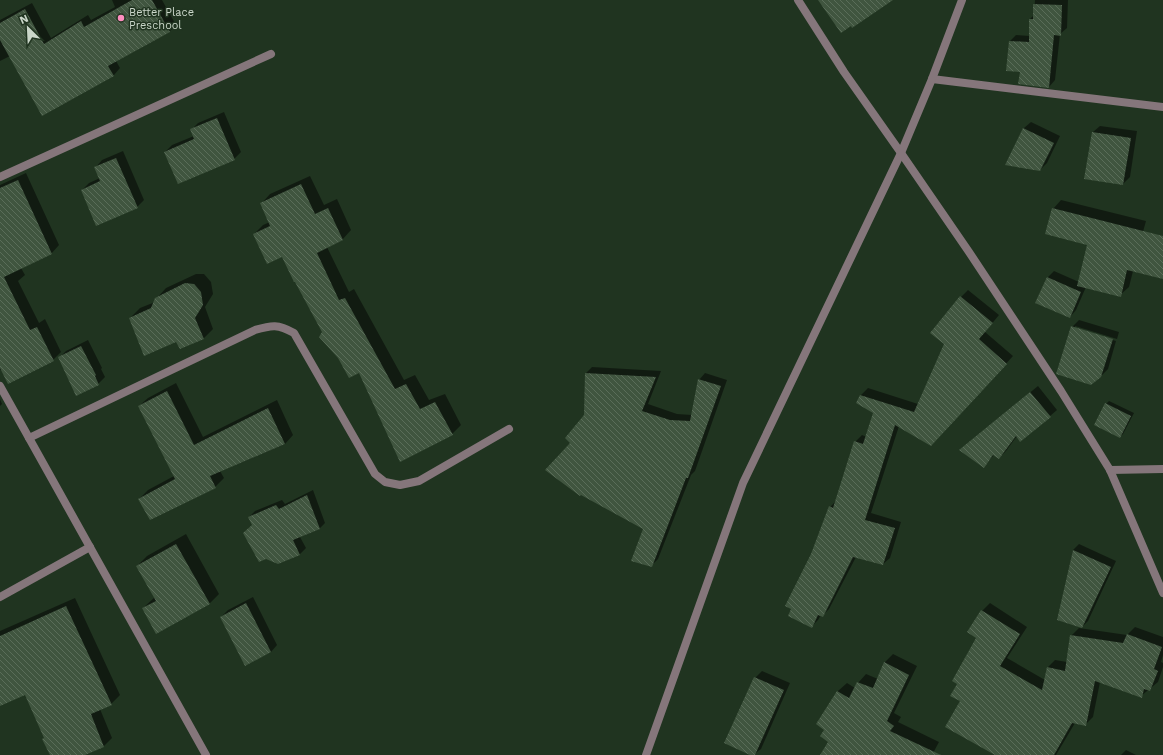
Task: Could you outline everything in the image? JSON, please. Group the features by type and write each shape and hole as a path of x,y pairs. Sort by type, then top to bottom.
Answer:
{"street":[{"path":"798,0 844,72 901,153 1062,391 1110,470 1163,593"},
{"path":"646,755 743,483 901,153 932,79 962,0"},
{"path":"0,177 271,54"},
{"path":"932,79 1163,107"},
{"path":"29,438 255,330 270,326 283,327 294,333 375,474 385,482 400,485 419,481 509,429"},
{"path":"0,386 206,755"},
{"path":"1110,470 1163,469"},
{"path":"0,597 90,547"}],"building":[{"path":"132,0 152,0 170,32 108,66 114,76 42,116 0,40 0,23 25,9 44,44 81,21 84,27"},
{"path":"818,0 893,0 852,28 851,26 841,33"},
{"path":"1033,4 1062,5 1061,36 1054,35 1049,88 1018,84 1020,72 1006,71 1009,41 1029,42 1029,19 1033,19"},
{"path":"217,118 235,160 178,184 164,152 194,139 190,129"},
{"path":"1023,128 1054,143 1040,171 1005,165"},
{"path":"1092,132 1131,138 1123,185 1084,179"},
{"path":"116,158 138,208 96,226 81,190 100,181 94,167"},
{"path":"18,180 52,254 4,277 30,330 37,327 54,361 8,384 0,368 0,188"},
{"path":"301,184 315,214 328,208 343,240 317,253 339,300 345,298 395,389 406,384 420,409 435,402 453,435 400,462 359,373 349,378 338,358 319,337 322,332 282,257 267,264 253,234 270,226 260,203"},
{"path":"1052,208 1163,236 1163,279 1127,270 1121,297 1077,286 1087,245 1045,234"},
{"path":"1047,277 1081,292 1070,318 1035,303"},
{"path":"185,283 194,284 201,292 203,305 195,318 204,339 180,349 176,342 144,356 129,318 151,308 155,298"},
{"path":"960,296 993,323 979,339 1007,364 931,446 895,425 865,520 895,528 883,565 853,557 823,617 818,615 812,628 788,616 791,609 785,606 811,554 829,506 833,508 854,441 863,444 873,413 856,403 860,395 914,412 944,344 930,333"},
{"path":"1071,326 1113,339 1101,377 1091,385 1056,374"},
{"path":"81,346 96,375 95,376 99,385 76,396 58,357"},
{"path":"585,373 656,377 642,411 670,420 690,421 698,379 721,386 688,478 686,478 652,567 631,561 643,529 581,495 580,496 545,470 570,443 565,438 584,415"},
{"path":"167,391 194,445 268,408 285,444 210,476 216,488 150,520 138,499 175,479 138,406"},
{"path":"1030,392 1051,417 1020,442 1016,436 999,459 993,455 984,468 959,450"},
{"path":"1105,403 1131,416 1120,438 1094,425"},
{"path":"307,495 320,529 293,540 300,555 278,564 266,559 259,562 243,533 252,525 248,517 276,505 279,509"},
{"path":"176,544 210,604 156,634 142,608 156,601 136,566"},
{"path":"1073,550 1111,567 1082,628 1057,620"},
{"path":"246,603 271,652 245,666 220,617"},
{"path":"66,606 112,705 91,714 104,747 85,755 50,755 42,739 44,738 25,695 0,706 0,636"},
{"path":"981,610 1020,634 1000,666 1042,690 1047,667 1065,671 1070,635 1123,643 1127,634 1162,647 1154,669 1158,671 1150,691 1144,689 1142,698 1095,681 1086,726 1072,723 1054,755 995,755 945,727 960,701 950,696 957,684 952,681 976,638 967,632"},
{"path":"884,662 909,675 887,721 894,726 890,731 941,755 820,755 828,742 820,736 824,730 816,724 837,691 849,698 857,682 873,688"},
{"path":"754,677 784,690 755,755 750,755 724,743"}],"place":[{"name":"Better Place Preschool","path":"121,18"}]}
